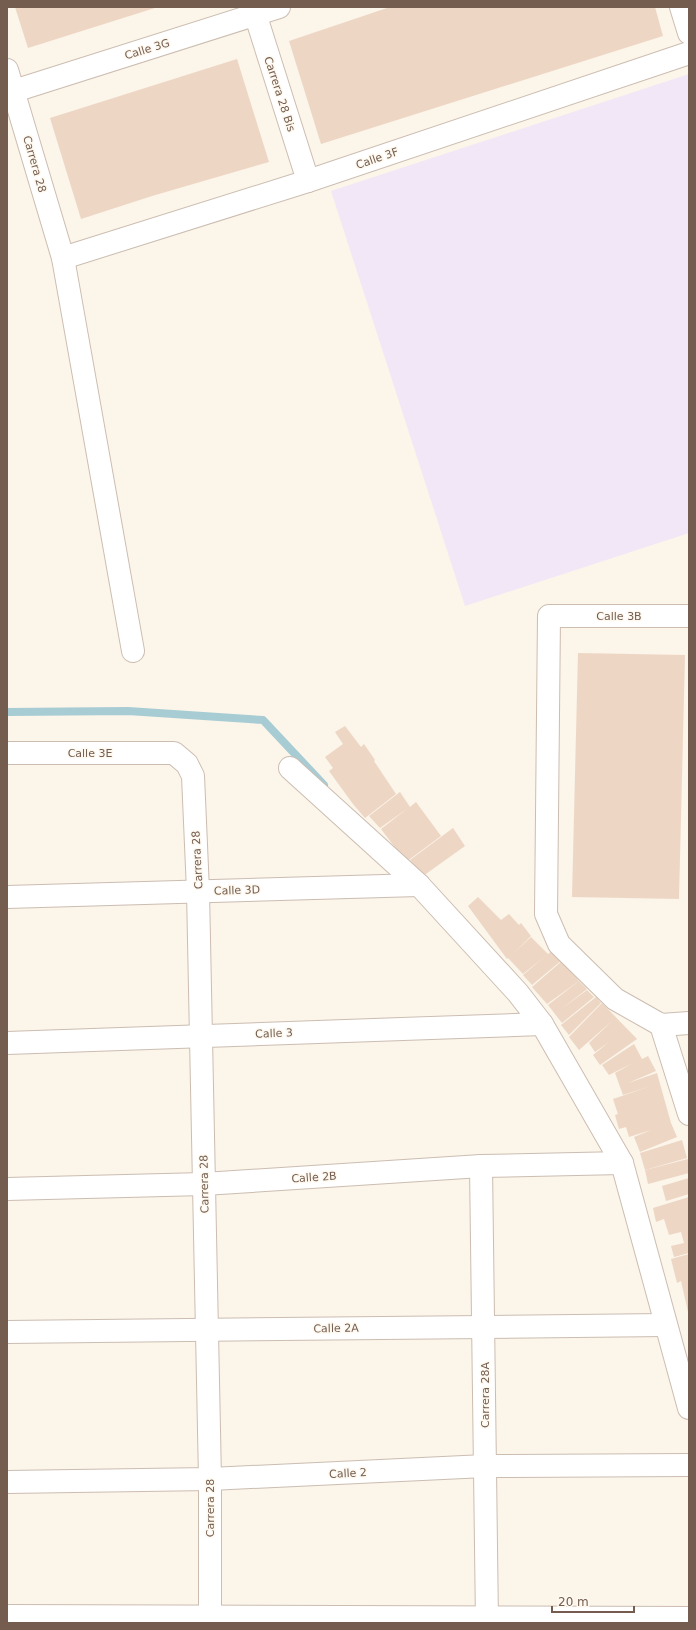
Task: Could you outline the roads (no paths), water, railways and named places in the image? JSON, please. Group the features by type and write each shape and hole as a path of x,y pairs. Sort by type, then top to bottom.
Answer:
{"street":[{"name":"Calle 3G","path":"14,91 254,11 279,7"},
{"path":"681,7 689,33"},
{"name":"Carrera 28 Bis","path":"254,11 308,181"},
{"name":"Calle 3F","path":"63,258 308,181 689,53"},
{"name":"Carrera 28","path":"7,70 63,258 134,651"},
{"name":"Calle 3B","path":"661,1025 615,999 559,944 546,914 549,616 689,616"},
{"name":"Calle 3E","path":"7,753 174,753"},
{"name":"Carrera 28","path":"174,753 187,764 193,776 198,892 210,1479 210,1620"},
{"path":"290,768 419,885 518,993 542,1024 622,1163 689,1408"},
{"name":"Calle 3D","path":"7,898 419,885"},
{"path":"689,1023 661,1025 689,1114"},
{"name":"Calle 3","path":"7,1043 542,1024"},
{"name":"Calle 2B","path":"7,1189 204,1184 480,1166 622,1163"},
{"name":"Carrera 28A","path":"480,1166 484,1327 487,1620"},
{"name":"Calle 2A","path":"7,1332 666,1325"},
{"name":"Calle 2","path":"7,1482 210,1479 485,1466 689,1465"},
{"path":"7,1616 210,1620 689,1618"}],"waterway":[{"path":"7,712 128,711 263,720 324,785"}]}
